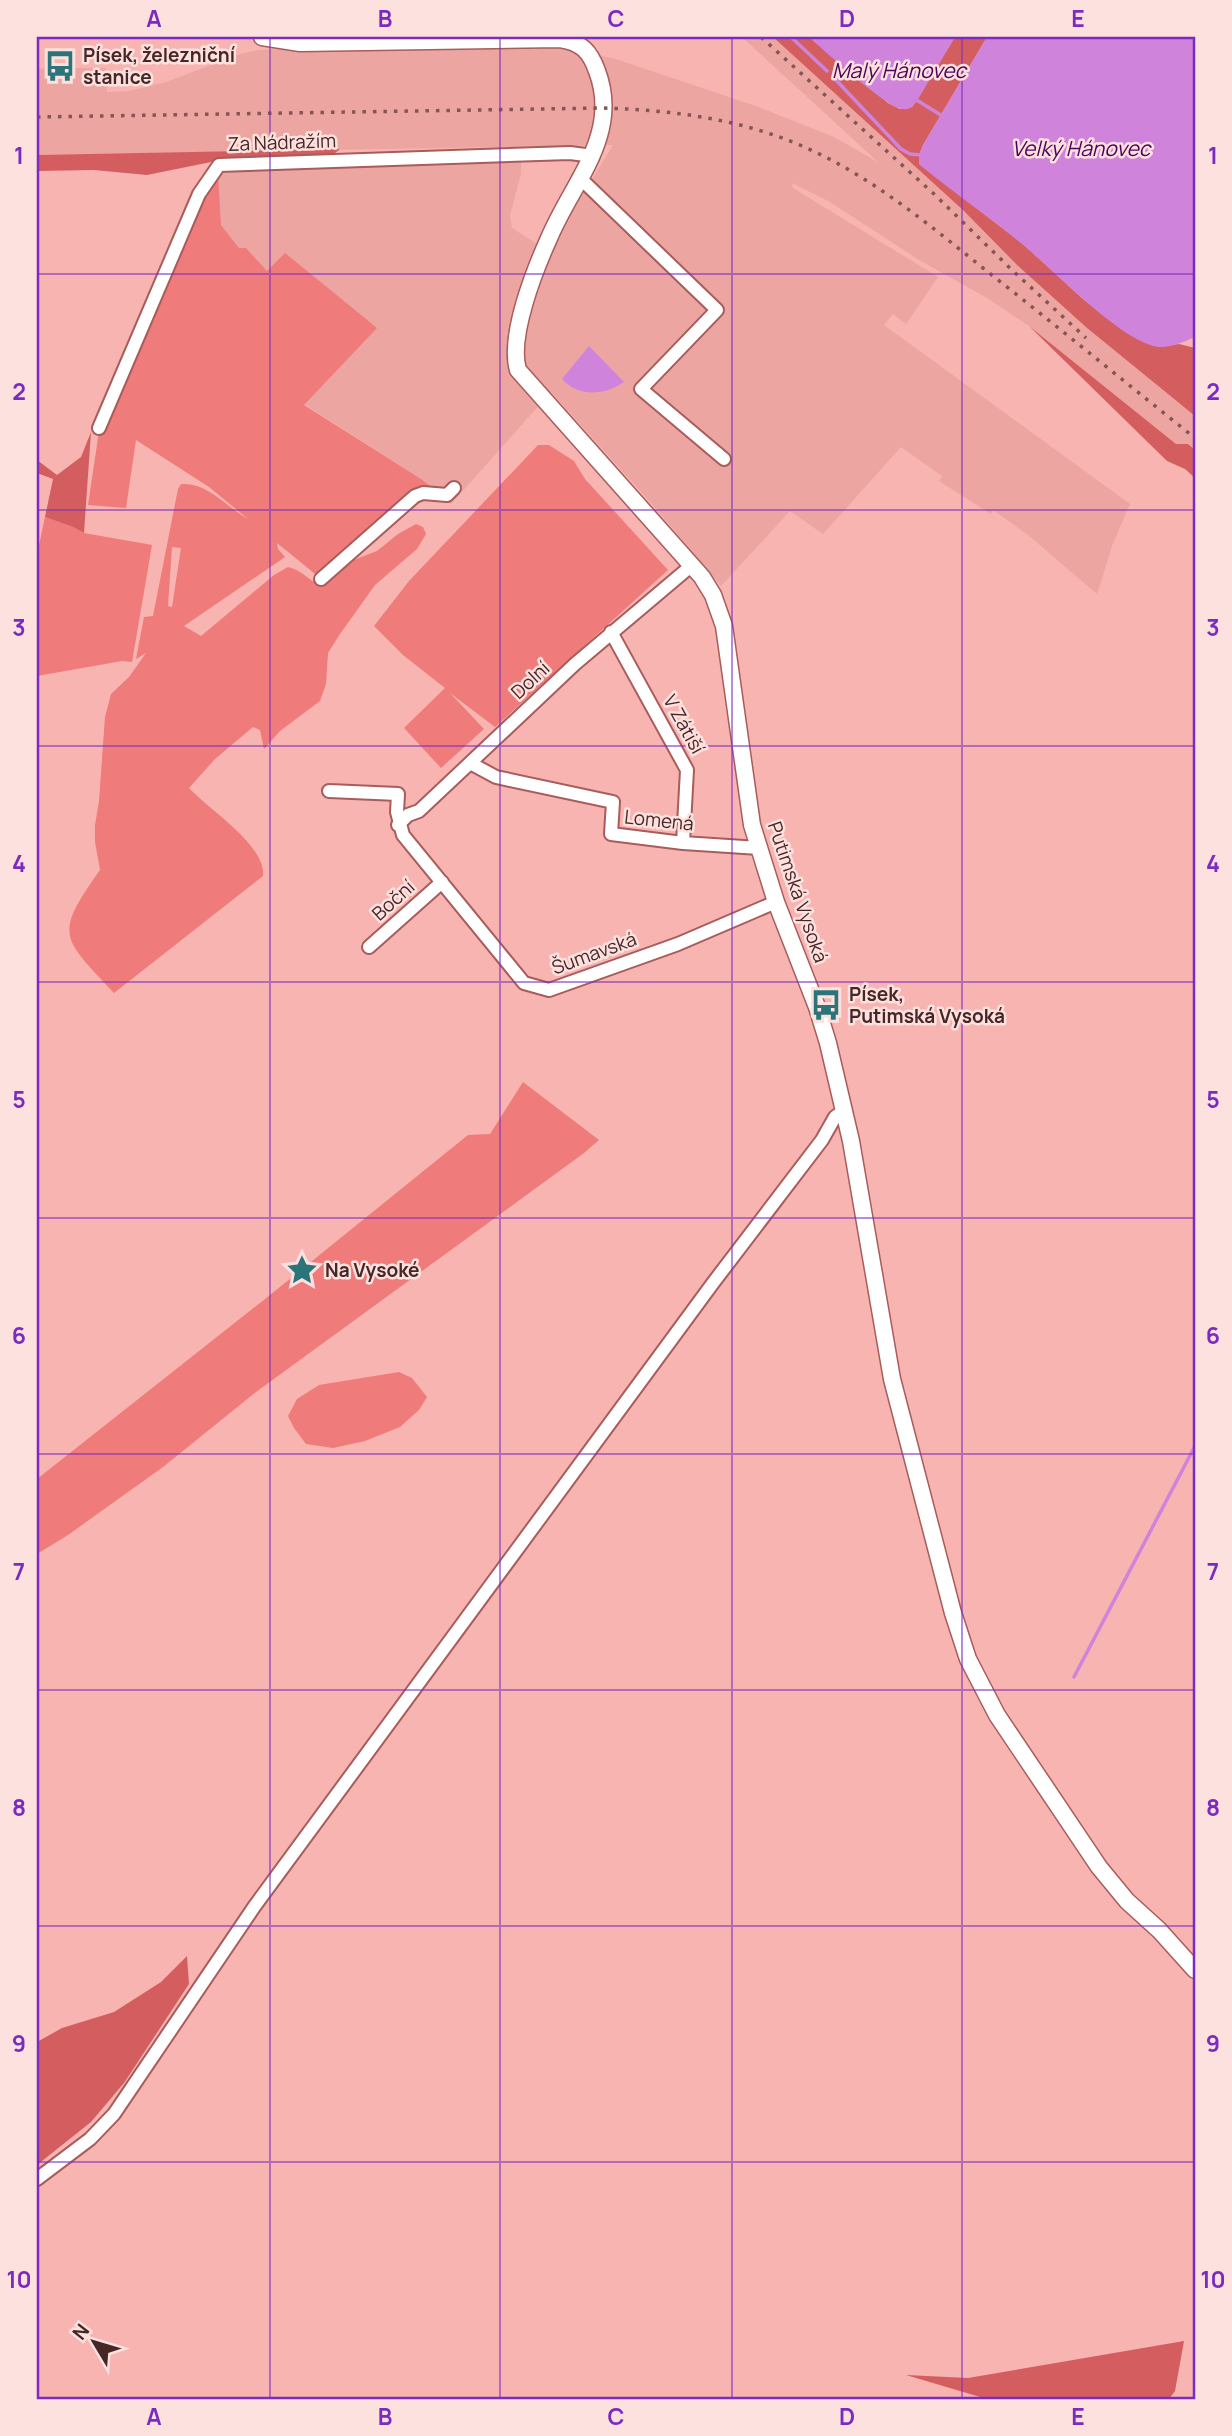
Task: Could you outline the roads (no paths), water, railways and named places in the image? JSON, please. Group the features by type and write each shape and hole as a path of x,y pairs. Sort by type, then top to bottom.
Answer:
{"main road":[{"path":"262,37 300,43 559,39 572,41 585,48 601,80 604,100 601,130 593,156 550,234 525,301 515,349 518,370 691,566"},
{"name":"Putimská Vysoká","path":"691,566 702,577 713,595 724,626 752,825 776,902 817,1007 828,1043 851,1141 892,1379 953,1613 968,1659 997,1715 1099,1867 1127,1901 1168,1939 1195,1970"}],"street":[{"name":"Za Nádražím","path":"99,428 199,194 219,165 570,153 593,156"},
{"path":"581,179 718,310 641,388 724,459"},
{"path":"321,579 415,496 423,492 447,495 454,488"},
{"name":"Dolní","path":"398,825 408,815 418,811 611,632 691,566"},
{"name":"V Zátiší","path":"611,632 687,770 682,843"},
{"name":"Lomená","path":"470,763 496,777 613,802 611,834 682,843 759,848"},
{"path":"330,791 398,793 398,825"},
{"name":"Šumavská","path":"398,825 403,835 524,983 549,990 678,944 776,902"},
{"name":"Boční","path":"369,947 442,882"},
{"path":"37,2179 90,2139 114,2114 254,1907 713,1283 822,1140 835,1117 845,1110"},
{"path":"822,1140 833,1138 851,1141"}],"water":[{"name":"Malý Hánovec","path":"809,37 955,37 917,101 911,107 903,109 883,99"},
{"name":"Velký Hánovec","path":"987,37 1195,37 1195,337 1159,347 1126,333 1035,255 919,164 923,145"},
{"path":"589,346 624,382 601,392 584,392 562,379"}],"waterway":[{"path":"791,37 827,71"},
{"path":"836,80 901,149 910,154 921,155"},
{"path":"915,99 944,117"},
{"path":"1074,1677 1195,1446"}],"railway":[{"path":"761,37 934,194 1086,338"},
{"path":"37,117 603,108 677,113 749,127 822,155 872,184 943,236 1195,438"}],"place":[{"name":"Písek, železniční stanice","path":"60,66"},
{"name":"Písek, Putimská Vysoká","path":"826,1005"},
{"name":"Na Vysoké","path":"302,1270"}]}
